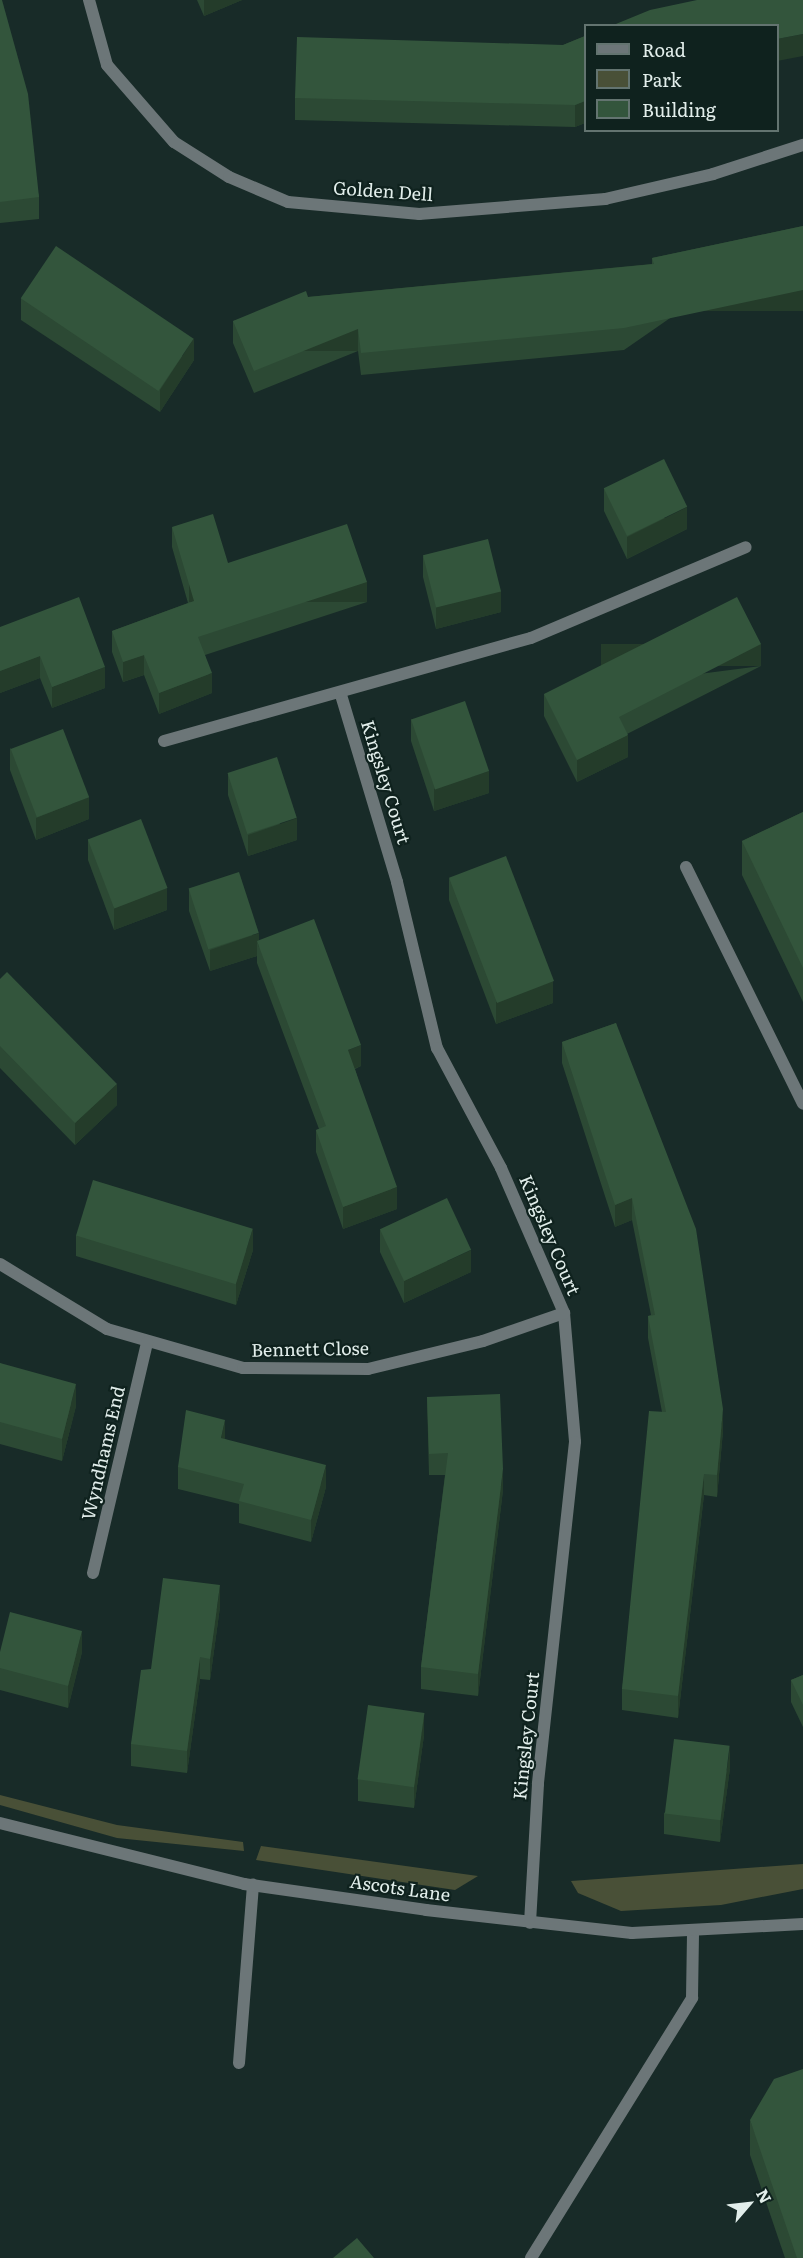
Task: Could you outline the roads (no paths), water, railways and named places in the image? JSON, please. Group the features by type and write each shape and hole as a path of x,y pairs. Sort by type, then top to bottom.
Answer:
{"street":[{"name":"Golden Dell","path":"89,0 107,65 174,142 229,177 288,202 419,214 605,199 713,174 803,145"},
{"path":"164,741 341,695 531,638 746,547"},
{"name":"Kingsley Court","path":"341,695 397,882 437,1048 501,1168 564,1313 575,1442 538,1784 530,1923"},
{"path":"687,867 803,1104"},
{"name":"Bennett Close","path":"0,1264 107,1329 243,1368 368,1369 483,1341 564,1313"},
{"name":"Wyndhams End","path":"93,1573 147,1342"},
{"name":"Ascots Lane","path":"0,1823 253,1885 530,1923 693,1932 803,1924"},
{"path":"239,2063 253,1885"},
{"path":"531,2258 692,1998 693,1932"}]}
